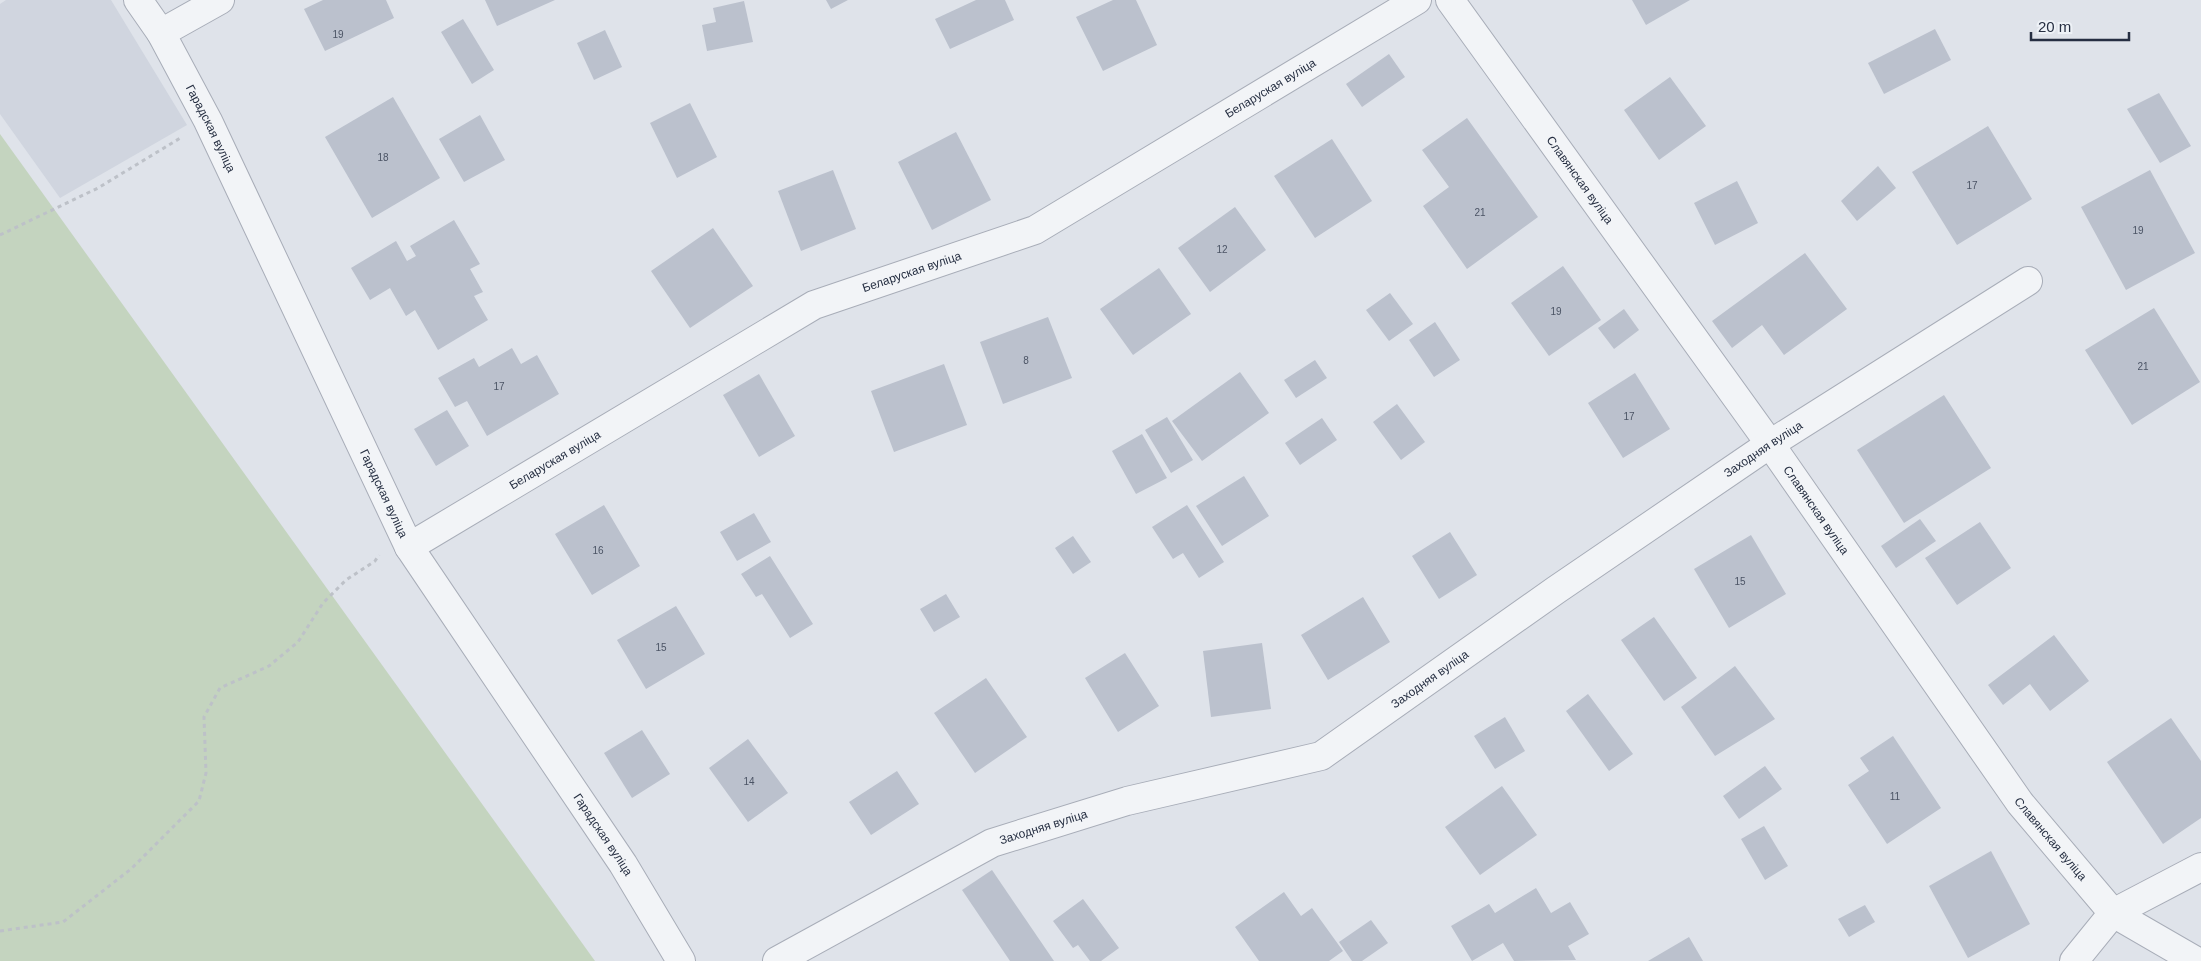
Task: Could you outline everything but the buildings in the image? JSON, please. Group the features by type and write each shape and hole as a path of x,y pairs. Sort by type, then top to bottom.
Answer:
{"street":[{"name":"Гарадская вуліца","path":"138,0 161,34 208,121 398,520 409,547 623,864 681,961"},
{"path":"161,34 220,0"},
{"name":"Беларуская вуліца","path":"409,547 814,305 1035,230 1417,0"},
{"name":"Славянская вуліца","path":"1450,0 1770,444 2020,803 2114,913 2196,961"},
{"name":"Заходняя вуліца","path":"777,961 992,842 1127,801 1321,756 1556,590 1770,444 2028,281"},
{"path":"2074,961 2114,913 2201,867"}],"path":[{"path":"0,235 98,188 208,121"},
{"path":"0,931 63,922 131,869 199,800 206,773 204,717 220,688 270,666 298,642 322,603 346,580 375,561 398,520"}],"shaded area":[{"path":"6,0 111,0 187,125 60,198 0,114 0,4"}],"green space":[{"path":"0,134 54,209 595,961 0,961"}]}
